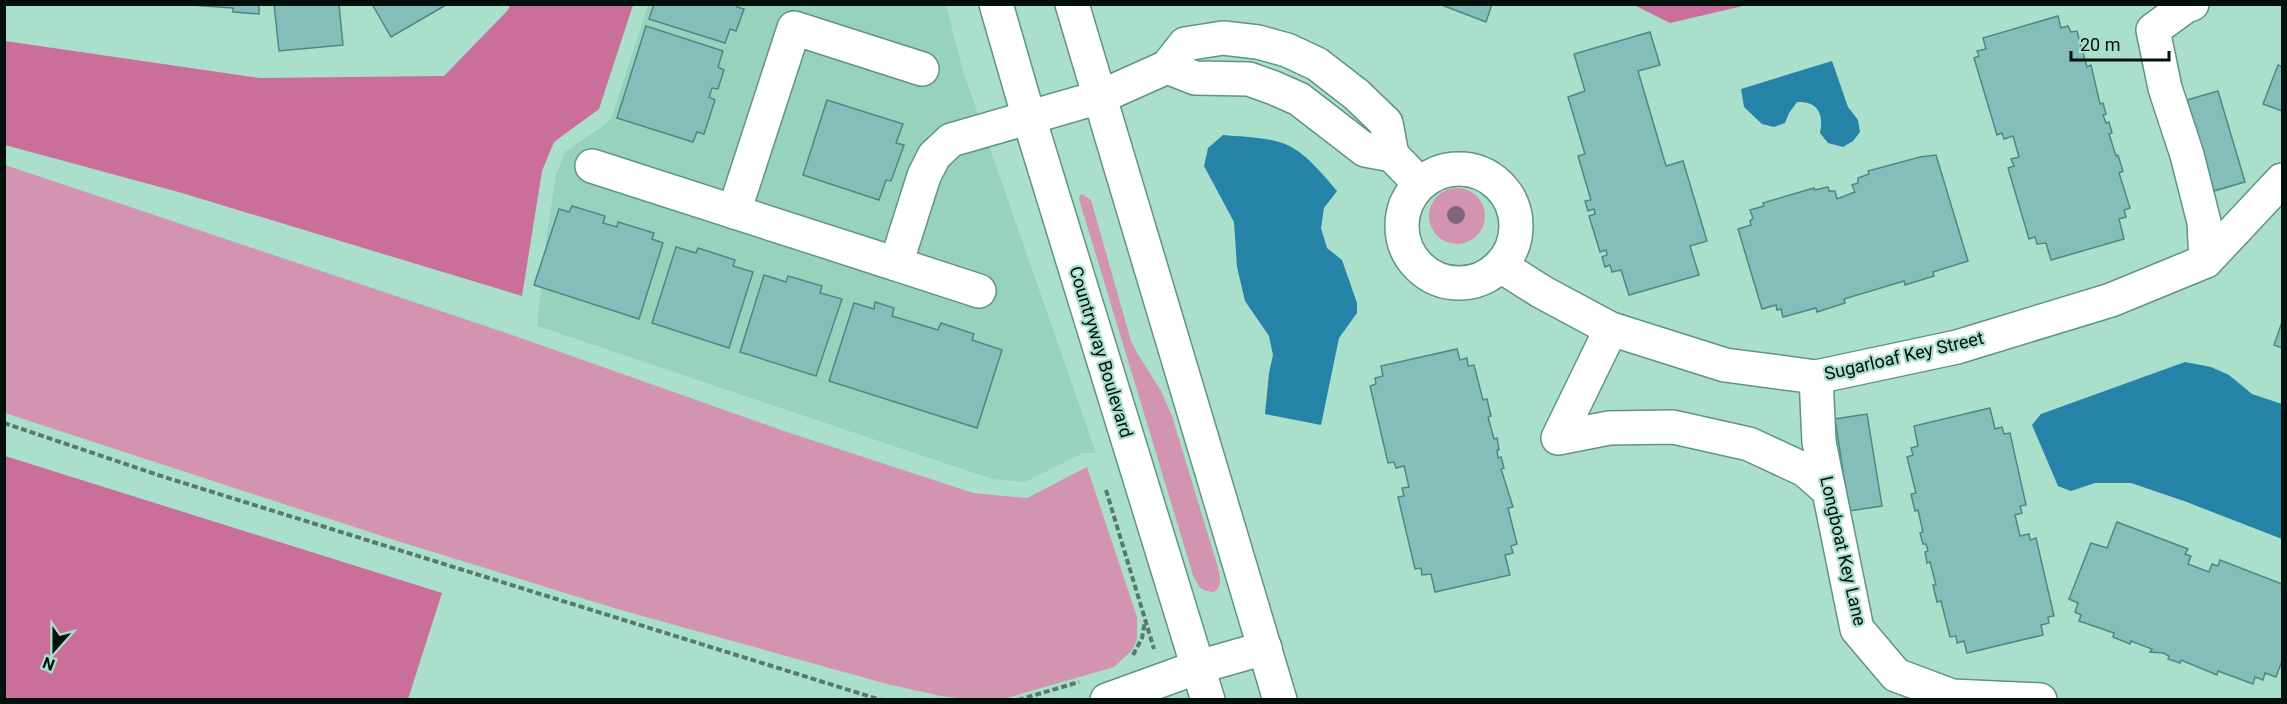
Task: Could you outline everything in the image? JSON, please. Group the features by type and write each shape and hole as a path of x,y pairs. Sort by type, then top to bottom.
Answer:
{"street":[{"name":"Countryway Boulevard","path":"996,4 1208,699"},
{"path":"1072,4 1280,699"},
{"path":"2192,4 2153,30 2165,88 2187,154 2204,222 2206,261"},
{"path":"734,212 797,16 922,69"},
{"path":"896,264 924,176 934,156 951,140 1100,97 1167,68 1185,44 1213,39 1258,42 1287,50 1317,64 1357,95 1386,123 1392,155 1420,184"},
{"path":"592,166 979,291"},
{"path":"1463,168 1489,177 1504,189 1516,215 1517,226 1514,246 1501,266 1491,274 1473,282 1455,284 1435,278 1420,268 1408,252 1403,237 1402,217 1408,199 1420,184 1443,171 1463,168"},
{"name":"Sugarloaf Key Street","path":"1501,266 1542,292 1611,329 1725,364 1816,376 1957,347 2110,300 2206,261 2283,180"},
{"path":"1611,329 1558,438 1610,428 1672,427 1749,444 1805,470 1829,491"},
{"name":"Longboat Key Lane","path":"1816,376 1819,442 1857,629 1896,675 1952,696 2040,699"},
{"path":"1107,699 1198,667 1265,648"}],"path":[{"path":"4,423 160,476 881,699"}],"shaded area":[{"path":"510,5 633,5 599,109 554,142 542,171 522,296 182,193 5,145 5,41 260,78 444,76 508,10"},
{"path":"648,5 946,5 963,71 1096,453 1083,453 1025,482 992,479 537,326 546,240 556,175 565,152 607,123 613,114"},
{"path":"1634,5 1747,5 1670,23"},
{"path":"5,165 515,336 784,431 973,493 1027,498 1087,467 1137,617 1137,639 1132,650 1114,667 1003,699 972,700 941,696 887,684 614,608 391,539 5,413"},
{"path":"1457,188 1468,190 1477,196 1483,205 1485,216 1483,227 1477,236 1468,242 1457,244 1446,242 1437,236 1431,227 1429,216 1431,205 1437,196 1446,190"},
{"path":"1082,194 1091,200 1131,341 1161,391 1172,416 1219,571 1219,585 1214,592 1200,588 1193,575 1079,199"},
{"path":"5,456 442,593 408,699 5,699"}],"water":[{"path":"1832,61 1848,107 1858,120 1860,132 1853,141 1843,147 1828,143 1820,133 1821,120 1815,106 1797,102 1785,123 1774,127 1762,124 1744,107 1741,89"},
{"path":"1223,135 1259,138 1286,144 1311,162 1337,191 1324,208 1321,228 1327,248 1342,260 1357,303 1357,313 1339,338 1321,425 1265,414 1273,355 1269,336 1245,301 1237,267 1234,222 1204,166 1208,148"},
{"path":"2185,362 2211,367 2229,375 2252,394 2282,404 2282,539 2131,483 2095,483 2071,491 2058,486 2032,425 2041,414"}],"building":[{"path":"259,4 259,14 233,12 233,8 191,5"},
{"path":"274,4 339,4 343,45 279,51"},
{"path":"372,4 446,4 446,5 391,37"},
{"path":"654,4 738,4 737,7 744,9 736,31 730,29 725,43 649,19"},
{"path":"1439,4 1492,4 1486,22"},
{"path":"2058,16 2061,28 2068,26 2071,32 2077,31 2087,67 2091,65 2100,104 2103,103 2106,114 2103,115 2106,123 2109,122 2112,133 2109,134 2123,171 2119,173 2130,208 2124,210 2126,217 2119,219 2124,239 2051,260 2046,243 2037,244 2035,237 2029,239 2008,168 2014,166 2011,159 2019,157 2013,136 2004,139 2002,133 1997,135 1974,58 1979,56 1977,51 1986,49 1983,38"},
{"path":"646,26 723,51 718,67 724,70 718,89 712,88 709,97 715,100 704,134 697,132 693,142 617,118"},
{"path":"1650,32 1660,65 1638,71 1666,166 1683,161 1707,241 1690,246 1699,275 1629,295 1621,270 1612,272 1610,265 1605,267 1602,257 1607,255 1606,250 1600,252 1589,216 1595,214 1594,209 1588,211 1585,201 1591,200 1578,156 1585,154 1568,97 1585,91 1574,54"},
{"path":"2278,65 2282,67 2282,111 2263,104"},
{"path":"2218,91 2245,182 2214,191 2187,100"},
{"path":"827,100 903,124 896,143 904,145 891,181 886,180 879,200 803,175"},
{"path":"1936,155 1968,261 1933,272 1934,276 1905,285 1904,281 1844,299 1845,303 1817,312 1816,308 1783,317 1781,309 1777,310 1776,305 1762,309 1738,229 1751,225 1750,221 1753,218 1750,210 1764,206 1763,203 1814,188 1815,190 1828,187 1829,191 1835,191 1837,199 1855,192 1852,185 1858,183 1858,178 1869,174 1868,171"},
{"path":"572,206 605,216 603,223 617,227 618,222 654,233 652,239 663,243 639,319 534,285 559,209 569,212"},
{"path":"676,247 696,253 698,248 735,260 733,266 753,272 729,348 652,323"},
{"path":"764,275 786,282 788,276 822,286 820,293 842,299 816,376 740,352"},
{"path":"875,302 894,308 892,316 938,330 941,323 974,334 972,340 1002,350 977,428 829,381 854,303 874,309"},
{"path":"2282,322 2282,348 2274,345"},
{"path":"1457,349 1460,360 1467,358 1468,366 1474,365 1483,400 1487,399 1491,416 1488,417 1494,439 1497,438 1498,458 1501,457 1504,468 1501,469 1513,507 1508,508 1517,544 1511,546 1513,553 1505,555 1510,575 1435,592 1431,574 1422,575 1421,568 1415,569 1398,497 1404,496 1402,488 1409,487 1404,466 1396,468 1394,462 1388,463 1370,386 1376,384 1375,378 1383,376 1381,366"},
{"path":"1990,408 1995,429 2002,427 2004,434 2010,433 2026,505 2020,506 2022,513 2015,515 2020,536 2029,534 2030,540 2036,538 2054,616 2048,617 2049,623 2041,625 2043,635 1967,653 1964,641 1957,643 1956,636 1950,637 1941,601 1937,602 1933,585 1936,585 1925,552 1928,551 1926,544 1923,544 1918,510 1915,511 1911,494 1916,493 1907,457 1913,455 1911,448 1918,446 1914,426"},
{"path":"1867,414 1882,506 1849,511 1835,419"},
{"path":"2117,522 2188,549 2185,554 2191,556 2188,564 2209,572 2212,564 2218,566 2220,560 2282,584 2282,661 2276,677 2265,673 2263,680 2255,677 2253,684 2218,671 2217,675 2181,660 2180,663 2168,659 2169,656 2163,653 2150,652 2152,649 2131,641 2130,644 2113,637 2114,633 2079,621 2081,615 2075,612 2078,603 2069,599 2091,543 2107,548"}]}
